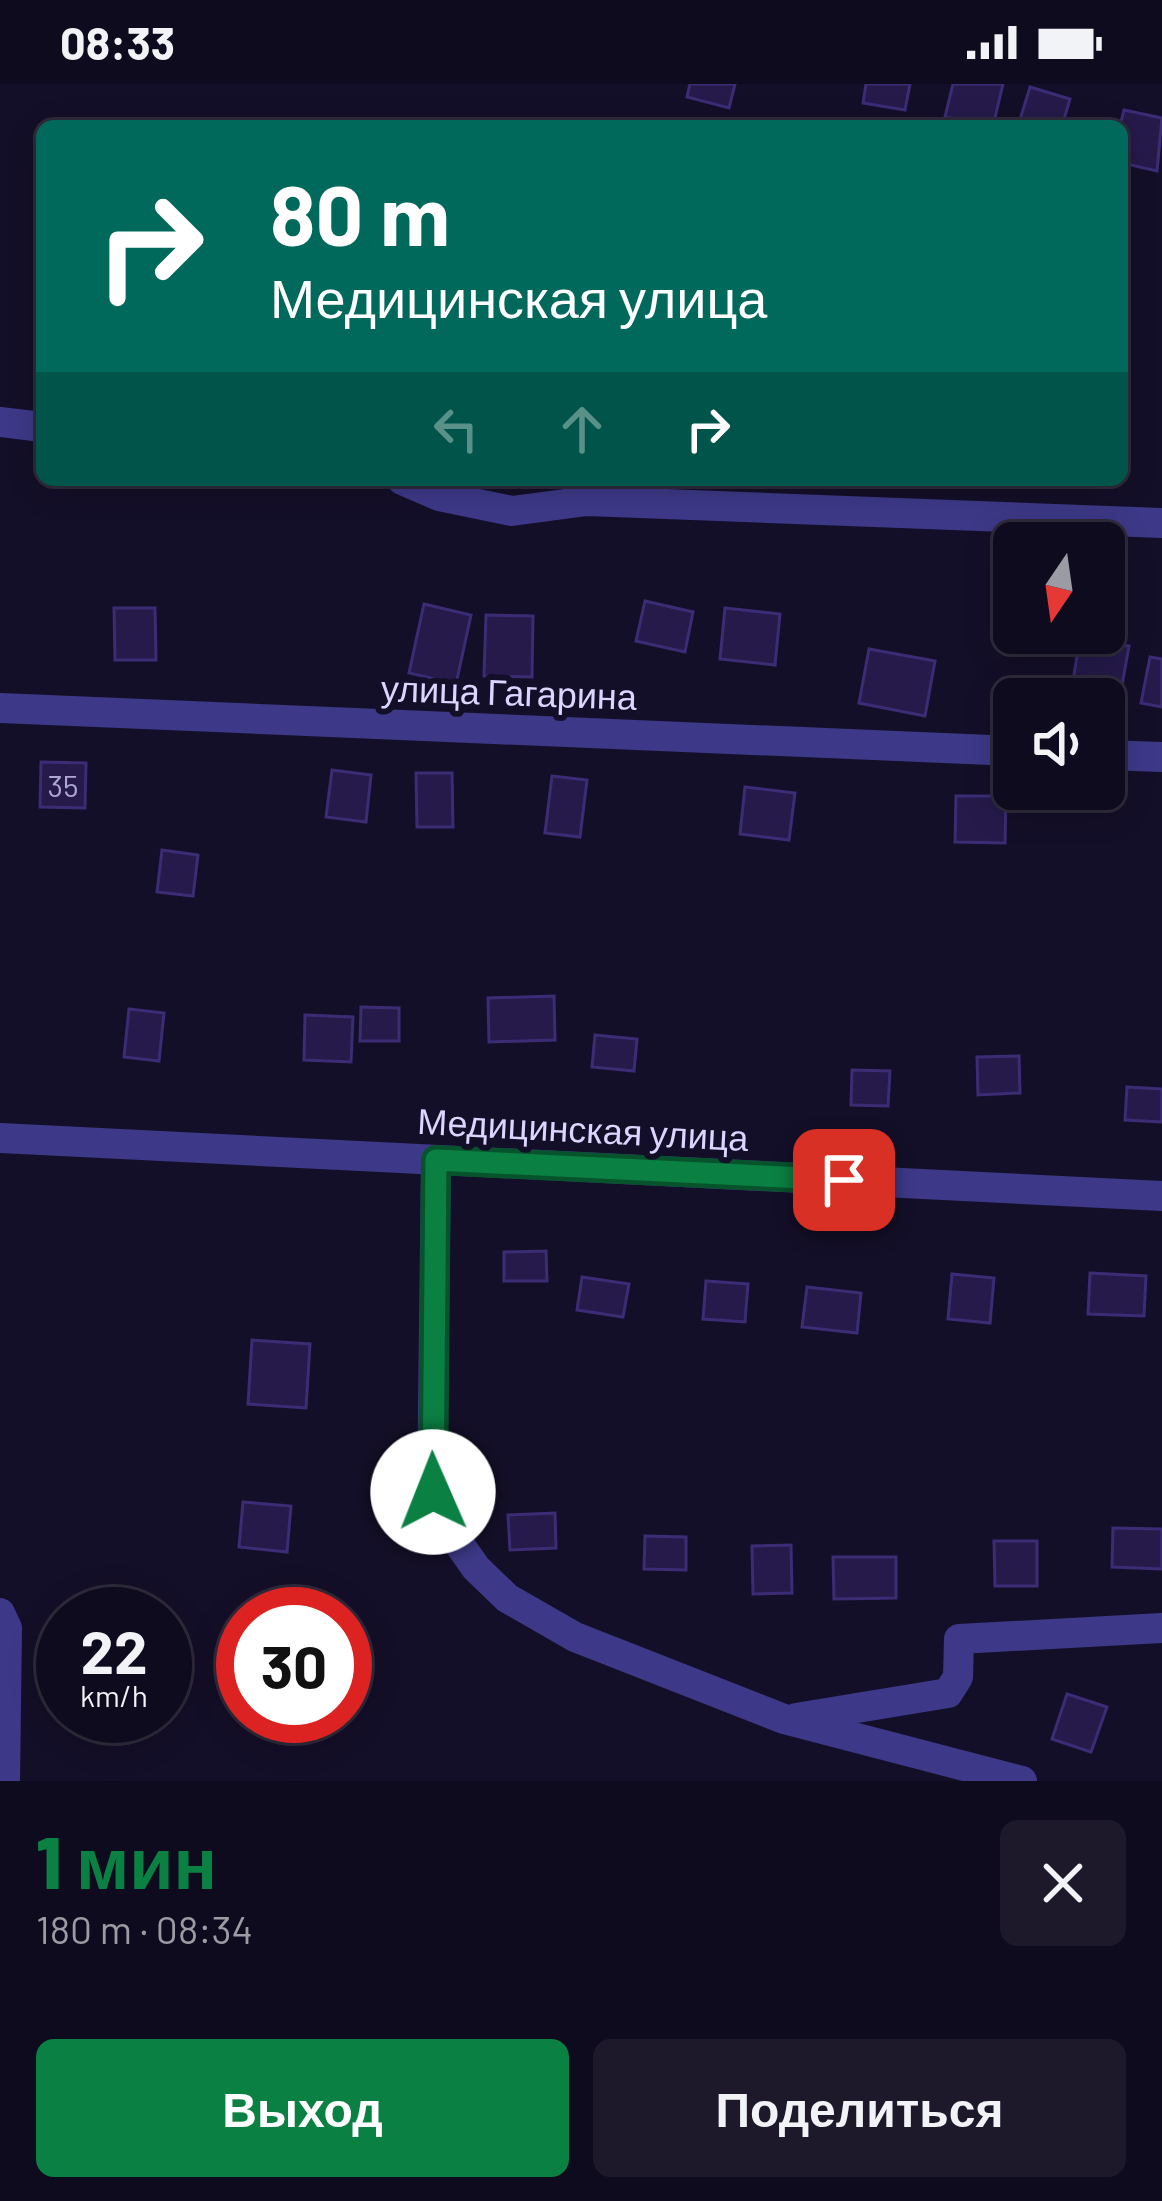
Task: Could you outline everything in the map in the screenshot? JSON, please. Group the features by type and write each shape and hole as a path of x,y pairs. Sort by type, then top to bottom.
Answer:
{"street":[{"path":"0,422 36,426"},
{"path":"416,486 439,496 512,511 587,501 1162,523"},
{"name":"улица Гагарина","path":"0,708 993,750"},
{"path":"1125,756 1162,757"},
{"name":"Медицинская улица","path":"0,1138 1162,1196"},
{"path":"436,1160 433,1492 476,1568 507,1598 574,1637 784,1719 1022,1781"},
{"path":"0,1613 7,1628 5,1781"},
{"path":"784,1719 948,1693 958,1677 959,1640 1162,1628"}],"building":[{"path":"690,84 735,84 729,108 687,97"},
{"path":"866,84 910,84 905,110 863,103"},
{"path":"953,84 1003,84 994,120 945,117"},
{"path":"1030,87 1070,99 1064,120 1020,120"},
{"path":"1124,110 1162,118 1157,171 1128,164 1128,120 1122,120"},
{"path":"645,601 693,612 685,652 636,641"},
{"path":"424,604 471,615 456,684 409,673"},
{"path":"114,608 155,608 156,660 115,660"},
{"path":"725,608 780,614 775,665 720,659"},
{"path":"486,615 533,616 532,677 484,676"},
{"path":"1125,645 1129,646 1123,678 1073,678 1077,654 1125,654"},
{"path":"869,649 935,661 925,716 859,703"},
{"path":"1150,657 1162,659 1162,707 1141,703"},
{"path":"41,762 86,763 85,808 40,807"},
{"path":"332,770 371,775 366,822 326,817"},
{"path":"416,773 452,773 453,827 417,827"},
{"path":"552,776 587,780 580,837 545,833"},
{"path":"745,787 795,793 789,840 740,834"},
{"path":"956,796 993,796 993,810 1006,810 1005,843 955,842"},
{"path":"162,850 198,855 193,896 157,892"},
{"path":"554,996 555,1040 489,1042 488,998"},
{"path":"361,1007 399,1008 399,1041 360,1041"},
{"path":"129,1009 164,1013 159,1061 124,1057"},
{"path":"305,1015 353,1017 351,1062 304,1060"},
{"path":"595,1035 637,1039 634,1071 592,1067"},
{"path":"1019,1056 1020,1093 978,1095 977,1057"},
{"path":"852,1070 890,1071 888,1106 851,1105"},
{"path":"1127,1087 1162,1089 1162,1122 1125,1120"},
{"path":"546,1251 547,1281 504,1281 504,1252"},
{"path":"1090,1273 1146,1276 1144,1316 1088,1314"},
{"path":"952,1274 994,1278 990,1323 948,1319"},
{"path":"582,1277 629,1284 623,1317 577,1310"},
{"path":"706,1281 748,1284 745,1322 703,1319"},
{"path":"807,1287 861,1293 857,1333 802,1327"},
{"path":"252,1340 310,1344 306,1408 248,1404"},
{"path":"243,1502 291,1506 287,1552 239,1547"},
{"path":"555,1513 556,1548 510,1550 508,1515"},
{"path":"1113,1528 1162,1529 1162,1569 1112,1567"},
{"path":"645,1536 686,1537 686,1570 644,1569"},
{"path":"994,1541 1037,1541 1037,1586 995,1586"},
{"path":"791,1545 792,1593 753,1594 752,1546"},
{"path":"833,1557 896,1557 896,1598 834,1599"},
{"path":"1067,1694 1107,1707 1091,1752 1052,1739"}],"route":[{"path":"433,1492 436,1160 844,1180"}]}
